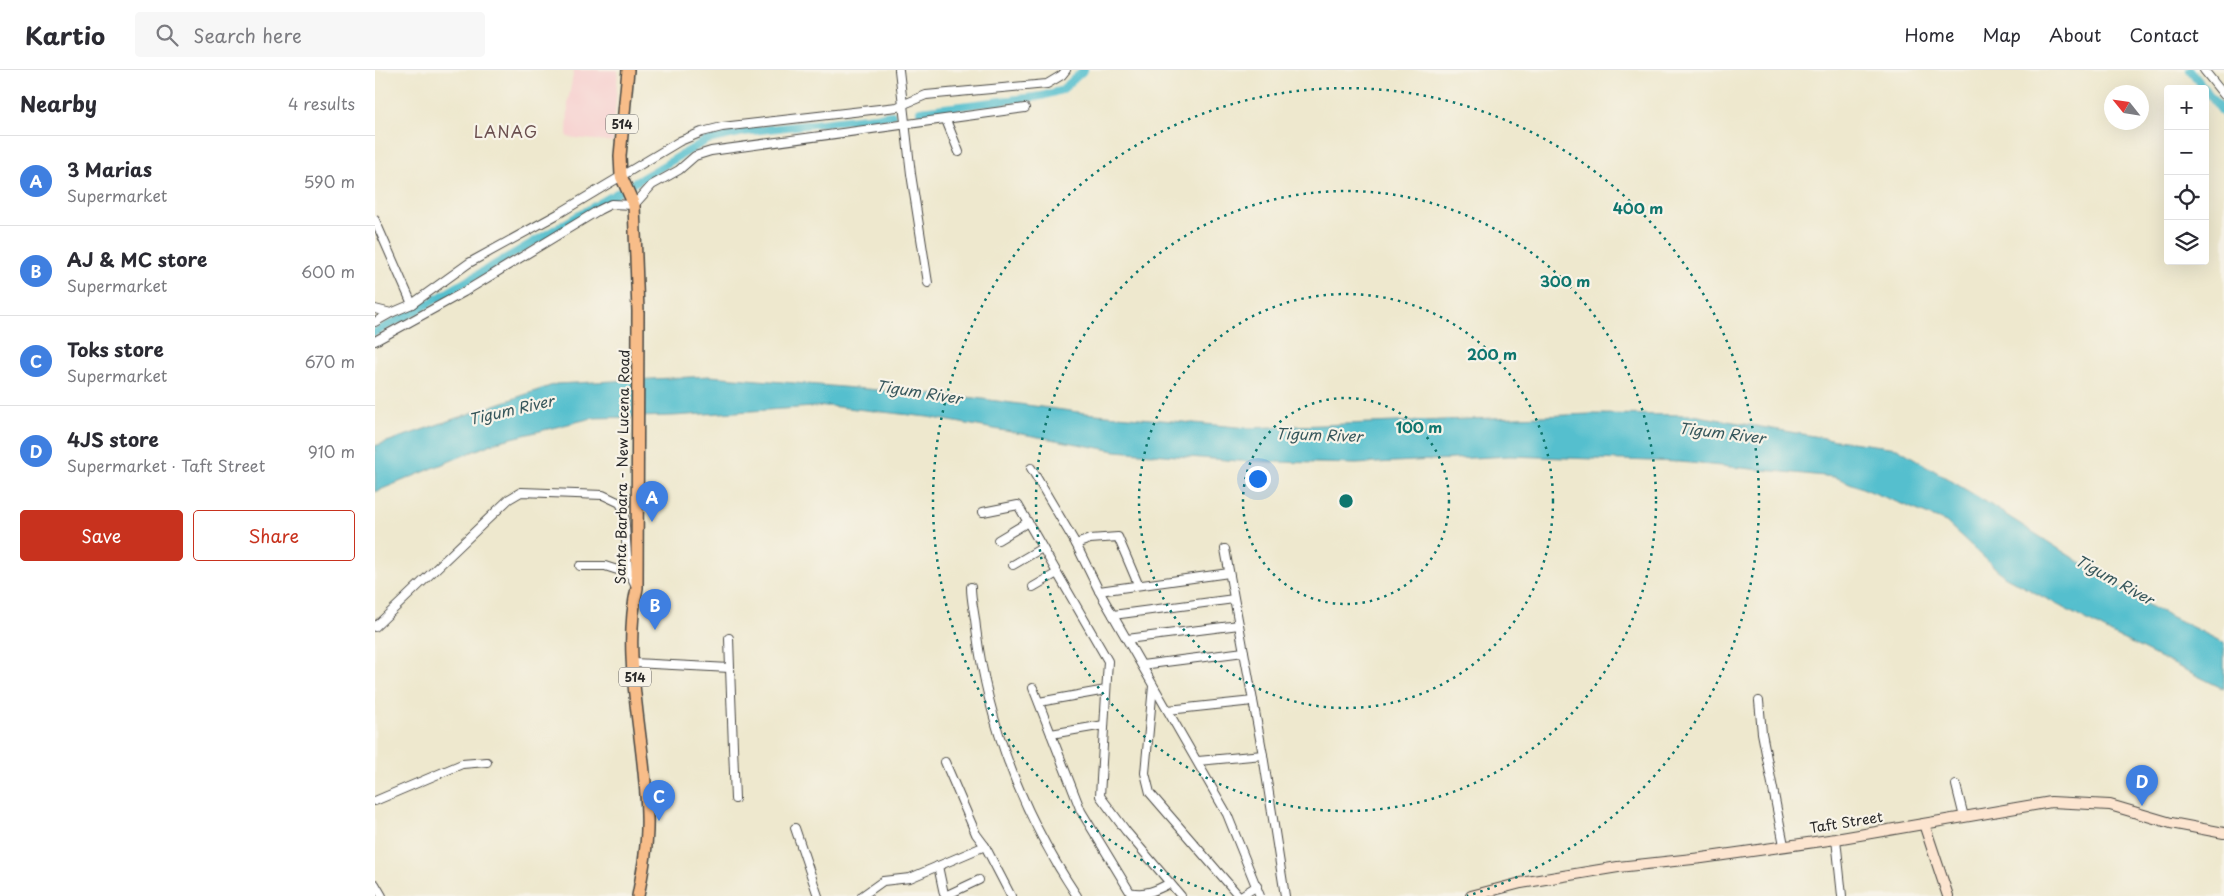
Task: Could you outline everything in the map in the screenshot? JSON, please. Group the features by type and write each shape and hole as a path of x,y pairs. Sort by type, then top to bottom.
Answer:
{"main road":[{"name":"Santa Barbara - New Lucena Road","path":"628,70 620,156 622,177 634,202 639,375 637,588 633,607 634,663 647,816 645,855 638,896"},
{"name":"Taft Street","path":"1471,896 1521,883 1618,867 1702,858 1836,839 2051,802 2110,805 2171,824 2224,833"},
{"path":"1924,824 1949,896"}],"street":[{"path":"899,70 904,123 928,283"},
{"path":"375,322 412,304 469,264 622,177 680,141 702,132 722,127 902,105 926,96 1047,84 1062,75 1066,70"},
{"path":"2204,70 2224,95"},
{"path":"375,341 464,292 599,210 611,204 634,202 652,185 679,170 695,156 711,151 904,123 946,120 1025,108"},
{"path":"946,120 959,152"},
{"path":"375,220 412,304"},
{"path":"375,309 391,313"},
{"path":"1031,468 1076,544 1099,591 1227,814 1260,896"},
{"path":"375,627 509,499 521,492 603,494 620,504 624,511 630,574 637,588"},
{"path":"983,512 1018,505 1108,661 1100,796 1181,896"},
{"path":"998,540 1028,522"},
{"path":"1076,544 1090,538 1118,537 1138,584"},
{"path":"1013,565 1042,548"},
{"path":"1225,549 1263,756 1285,896"},
{"path":"580,566 605,566 630,574"},
{"path":"1033,587 1057,573"},
{"path":"1099,591 1138,584 1229,573"},
{"path":"971,587 988,701 1007,760 1039,833 1077,896"},
{"path":"1113,615 1234,599"},
{"path":"1127,639 1239,625"},
{"path":"729,638 735,799"},
{"path":"1142,665 1244,652"},
{"path":"634,663 730,668"},
{"path":"1153,686 1145,773 1150,793 1240,896 1257,886"},
{"path":"1033,688 1081,811 1131,892 1137,895 1148,894 1169,883"},
{"path":"1039,702 1106,690"},
{"path":"1168,710 1253,701"},
{"path":"1759,701 1762,733 1784,845"},
{"path":"1051,734 1105,725"},
{"path":"1198,761 1263,756"},
{"path":"375,801 462,764 487,762"},
{"path":"945,762 976,834 985,846 1011,896"},
{"path":"1956,785 1964,817"},
{"path":"795,828 818,896"},
{"path":"1836,839 1842,896"},
{"path":"861,896 883,881 905,880 985,846"},
{"path":"938,866 942,890 947,895 979,880"},
{"path":"375,884 382,896"}],"shaded area":[{"path":"574,70 618,70 613,142 567,137 568,101"}],"water":[{"name":"Tigum River","path":"710,376 975,398 1085,413 1248,428 1591,414 1693,415 1836,440 1897,448 1986,502 2140,601 2224,643 2224,689 2112,634 2004,576 1946,522 1835,477 1680,462 1510,456 1356,464 1238,461 1116,451 928,417 829,406 673,416 592,418 496,442 375,492 375,446 556,384"}],"waterway":[{"path":"920,111 1042,96 1062,90 1084,70"},
{"path":"2190,70 2202,85"},
{"path":"2209,94 2224,114"},
{"path":"375,332 414,312 707,140 744,132 892,115"}],"place":[{"name":"3 Marias","path":"652,522"},
{"name":"AJ & MC store","path":"655,630"},
{"name":"4JS store","path":"2142,806"},
{"name":"Toks store","path":"659,821"}],"district":[{"name":"LANAG","path":"506,131"}]}
